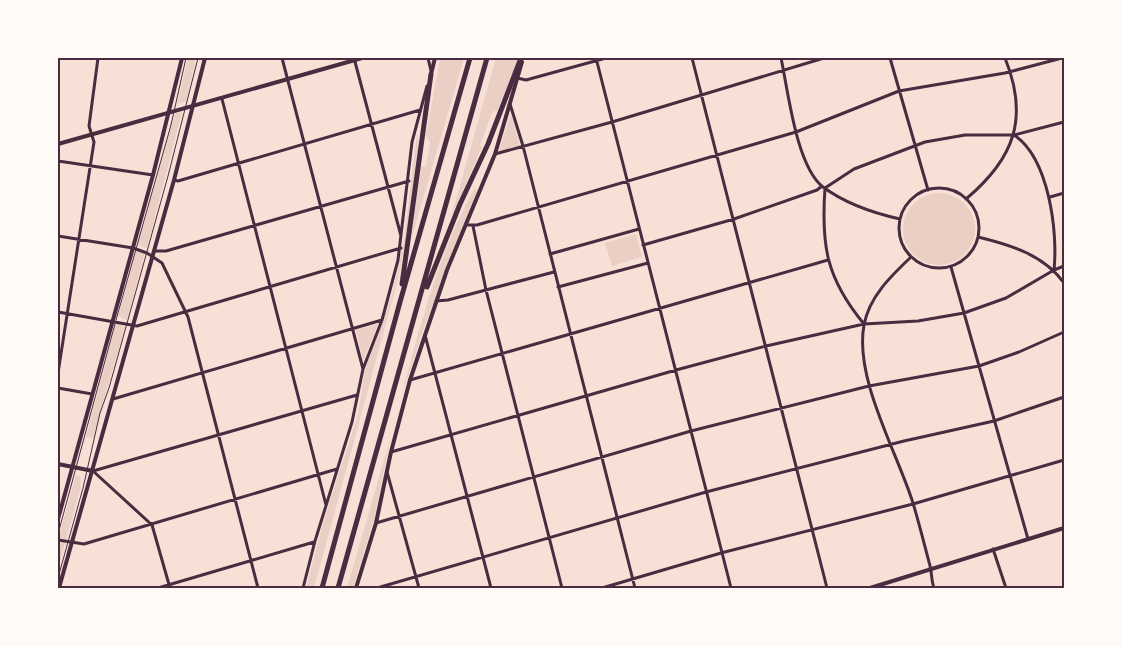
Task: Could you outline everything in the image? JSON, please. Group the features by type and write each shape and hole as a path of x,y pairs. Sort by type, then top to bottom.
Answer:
{"highway":[{"path":"322,588 400,302 470,58"},
{"path":"338,588 488,58"},
{"path":"418,306 488,144 522,58"},
{"path":"400,302 431,73"}],"street":[{"path":"58,373 94,142 88,126 98,58"},
{"path":"58,518 71,466 115,321 153,175 172,111 184,58"},
{"path":"60,588 174,180 194,106 204,58"},
{"path":"282,58 363,369"},
{"path":"58,144 289,79 355,58 362,58"},
{"path":"355,58 402,239"},
{"path":"428,58 431,73"},
{"path":"303,588 338,468 363,369 382,320 401,248 412,142 435,58"},
{"path":"356,588 376,523 391,452 410,380 436,301 495,154 522,58"},
{"path":"517,78 526,80 596,59 606,58"},
{"path":"692,58 827,588"},
{"path":"781,58 796,132 803,154 824,187 860,208 900,219"},
{"path":"495,154 702,96 824,58"},
{"path":"890,58 928,190"},
{"path":"966,199 996,168 1014,135 1017,105 1011,72 1005,58"},
{"path":"468,225 473,226 539,208 717,157 796,132 899,91 1011,72 1062,58"},
{"path":"596,59 731,588"},
{"path":"222,98 253,226 326,505"},
{"path":"510,104 523,146 635,588"},
{"path":"174,180 238,164 420,110"},
{"path":"643,245 734,219 809,193 824,187 854,169 916,145 965,135 1014,135 1064,122"},
{"path":"1014,135 1021,140 1035,163 1050,197 1054,227 1054,270"},
{"path":"58,161 153,175"},
{"path":"58,236 134,248 153,254 166,252 409,181"},
{"path":"824,187 823,221 828,260 843,293 864,324"},
{"path":"948,189 966,199 977,216 978,238 968,256 951,267 929,268 911,257 901,239 900,219 906,206 915,196 928,190 948,189"},
{"path":"1050,197 1064,192"},
{"path":"473,226 486,290 562,588"},
{"path":"550,254 639,229"},
{"path":"978,238 1026,252 1054,270 1064,283"},
{"path":"58,312 134,326 401,248"},
{"path":"153,254 162,263 186,312 258,588"},
{"path":"911,257 876,295 864,324 862,354 869,386 913,504 934,588"},
{"path":"410,380 828,260"},
{"path":"558,288 648,263"},
{"path":"391,452 766,346 864,324 918,321 964,313 1006,298 1064,266"},
{"path":"951,267 1028,539"},
{"path":"436,301 448,300 554,272"},
{"path":"113,399 382,320"},
{"path":"376,523 690,431 869,386 979,366 1064,332"},
{"path":"425,335 491,588"},
{"path":"58,388 92,394"},
{"path":"93,471 357,395"},
{"path":"377,588 706,492 994,420 1064,397"},
{"path":"602,588 721,553 913,504 1064,460"},
{"path":"58,464 93,471 152,525 170,587"},
{"path":"58,540 84,544 338,468"},
{"path":"387,472 419,588"},
{"path":"870,588 1064,528"},
{"path":"158,588 170,587 250,560 315,542"},
{"path":"993,550 1006,588"}],"lane":[{"path":"58,578 102,406 109,388 147,253 198,58"},
{"path":"134,248 172,111"},
{"path":"58,534 115,321"}],"shaded area":[{"path":"188,58 196,58 186,102 177,104"},
{"path":"440,58 464,58 411,240 421,167 426,166 430,142 426,136"},
{"path":"496,58 519,58 497,111 494,111 491,115 480,146 482,147 451,217"},
{"path":"182,112 147,248 138,245 175,114"},
{"path":"511,114 520,146 499,151"},
{"path":"417,134 418,162 408,229 397,283 314,588 306,588 324,519 358,415 365,370 393,292 404,240"},
{"path":"474,189 478,190 422,333 401,398 440,264 450,238"},
{"path":"939,193 959,199 969,209 975,229 969,249 959,259 939,265 919,259 909,249 903,229 909,209 919,199"},
{"path":"636,234 642,257 612,266 605,243"},
{"path":"136,251 145,253 127,320 118,316"},
{"path":"116,323 125,327 93,438 86,437"},
{"path":"378,324 363,361 356,330"},
{"path":"391,436 374,519 353,588 347,588"},
{"path":"76,475 81,477 80,490 58,569 58,540"}]}
